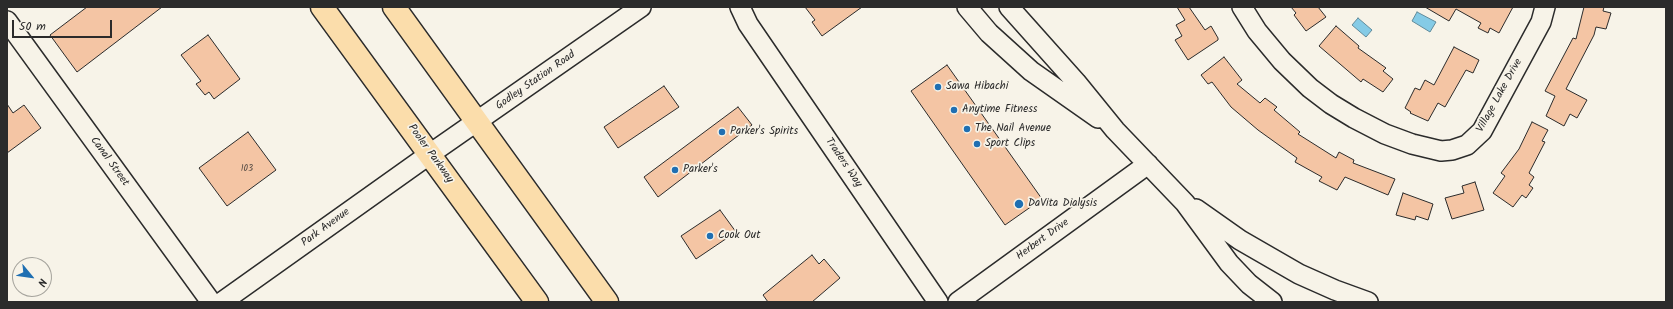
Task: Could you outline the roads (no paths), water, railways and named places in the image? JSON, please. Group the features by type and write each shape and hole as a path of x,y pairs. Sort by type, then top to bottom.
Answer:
{"main road":[{"name":"Pooler Parkway","path":"322,7 537,302"},
{"path":"394,7 478,121 607,302"}],"street":[{"name":"Godley Station Road","path":"430,154 641,7"},
{"name":"Traders Way","path":"731,7 748,24"},
{"name":"Traders Way","path":"740,7 748,24 938,302"},
{"path":"967,7 989,33 1030,71 1115,130"},
{"path":"1008,7 1076,82 1115,130 1185,202 1229,263 1249,284 1272,302"},
{"name":"Village Lake Drive","path":"1242,7 1257,31 1282,61 1310,88 1331,104 1363,123 1390,136 1412,144 1441,151 1452,150 1467,145 1482,131 1541,22 1545,7"},
{"name":"Canal Street","path":"7,21 211,302"},
{"name":"Park Avenue","path":"222,302 430,154"},
{"name":"Herbert Drive","path":"958,302 1148,164"},
{"path":"1185,202 1269,258 1323,285 1368,302"}],"water":[{"path":"1417,12 1436,22 1430,32 1412,21"},
{"path":"1358,18 1372,30 1366,37 1352,25"}],"place":[{"name":"Sawa Hibachi","path":"938,87"},
{"name":"Anytime Fitness","path":"954,110"},
{"name":"The Nail Avenue","path":"967,129"},
{"name":"Parker's Spirits","path":"722,132"},
{"name":"Sport Clips","path":"977,144"},
{"name":"Parker's","path":"675,170"},
{"name":"DaVita Dialysis","path":"1019,204"},
{"name":"Cook Out","path":"710,236"}]}
